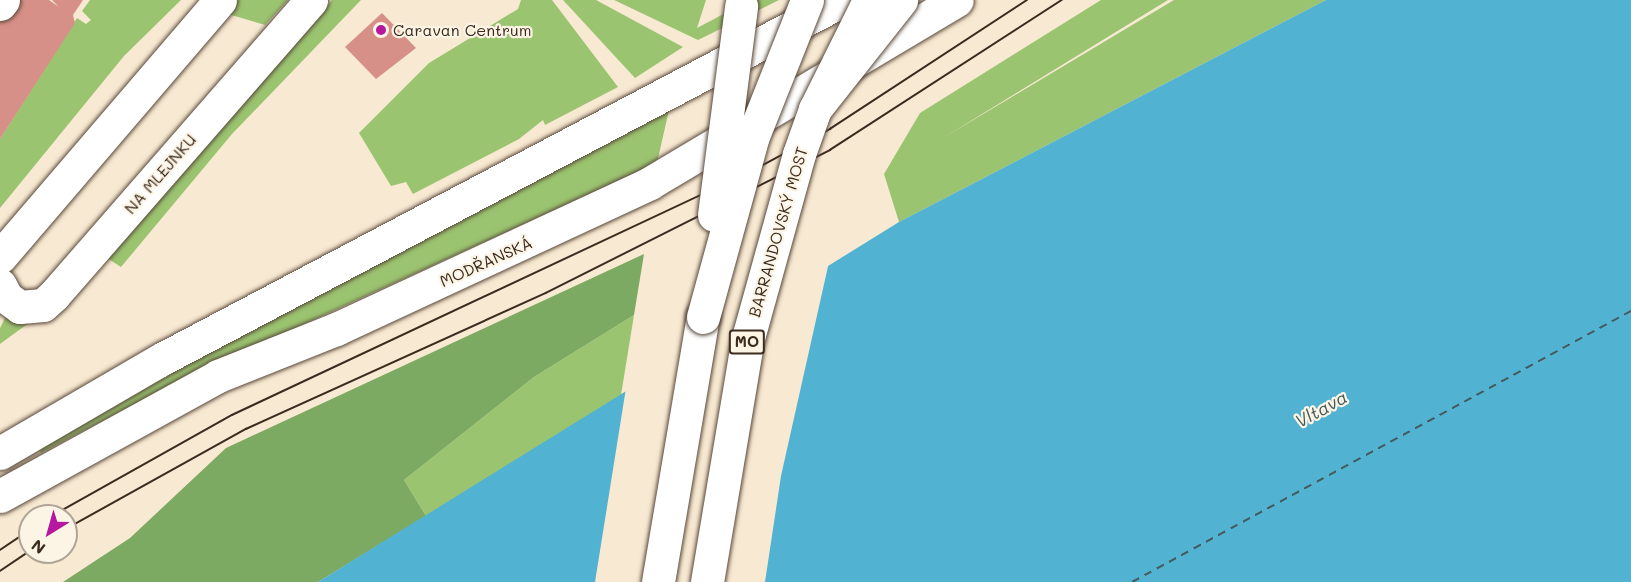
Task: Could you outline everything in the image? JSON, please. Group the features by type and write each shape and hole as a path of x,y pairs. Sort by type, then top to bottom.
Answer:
{"main road":[{"path":"0,257 56,185 220,0"},
{"name":"NA MLEJNKU","path":"0,285 6,297 20,307 43,305 54,295 311,0"},
{"path":"703,317 747,153 807,0"},
{"path":"0,453 160,360 843,0"},
{"name":"BARRANDOVSKÝ MOST","path":"706,582 748,338 770,248 815,109 869,0"},
{"path":"815,109 901,0"},
{"name":"MODŘANSKÁ","path":"0,496 218,376 336,329 650,183 957,0"},
{"path":"658,582 703,317 741,3"}],"green space":[{"path":"90,0 181,0 124,56 0,208 0,139 77,18 86,24 91,20 82,11"},
{"path":"236,0 288,0 265,25 221,12"},
{"path":"332,0 361,0 232,134 121,267 107,258"},
{"path":"521,0 552,0 618,87 545,125 543,120 519,139 413,194 406,182 391,186 359,133 429,63 518,9"},
{"path":"563,0 596,0 683,47 635,78"},
{"path":"614,0 706,0 697,28 750,0 779,0 698,40"},
{"path":"1101,0 1168,0 943,138 1174,0 1326,0 899,222 884,174 920,113"},
{"path":"669,110 657,163 171,385 41,453 37,446 165,372"},
{"path":"644,254 634,315 534,377 404,480 426,516 318,582 63,582 130,538 226,448"},
{"path":"8,312 37,317 0,344 0,328"},
{"path":"634,315 621,395 426,516 404,480 534,377"}],"water":[{"name":"Vltava","path":"1326,0 1631,0 1631,582 318,582 899,222"}],"pier":[{"path":"829,262 781,476 765,582 595,582 626,388"}],"building":[{"path":"19,0 49,0 59,7 52,0 83,0 73,15 75,23 0,139 0,22"},
{"name":"Caravan Centrum","path":"382,13 416,48 376,79 345,47"}],"ferry route":[{"path":"1132,582 1631,311"}],"tram line":[{"path":"73,504 232,415 752,171 830,129 1027,0"},
{"path":"78,522 246,429 546,293 830,150 1062,0"},
{"path":"0,550 18,538"},
{"path":"0,571 18,559"}],"place":[{"name":"Caravan Centrum","path":"381,30"}]}
